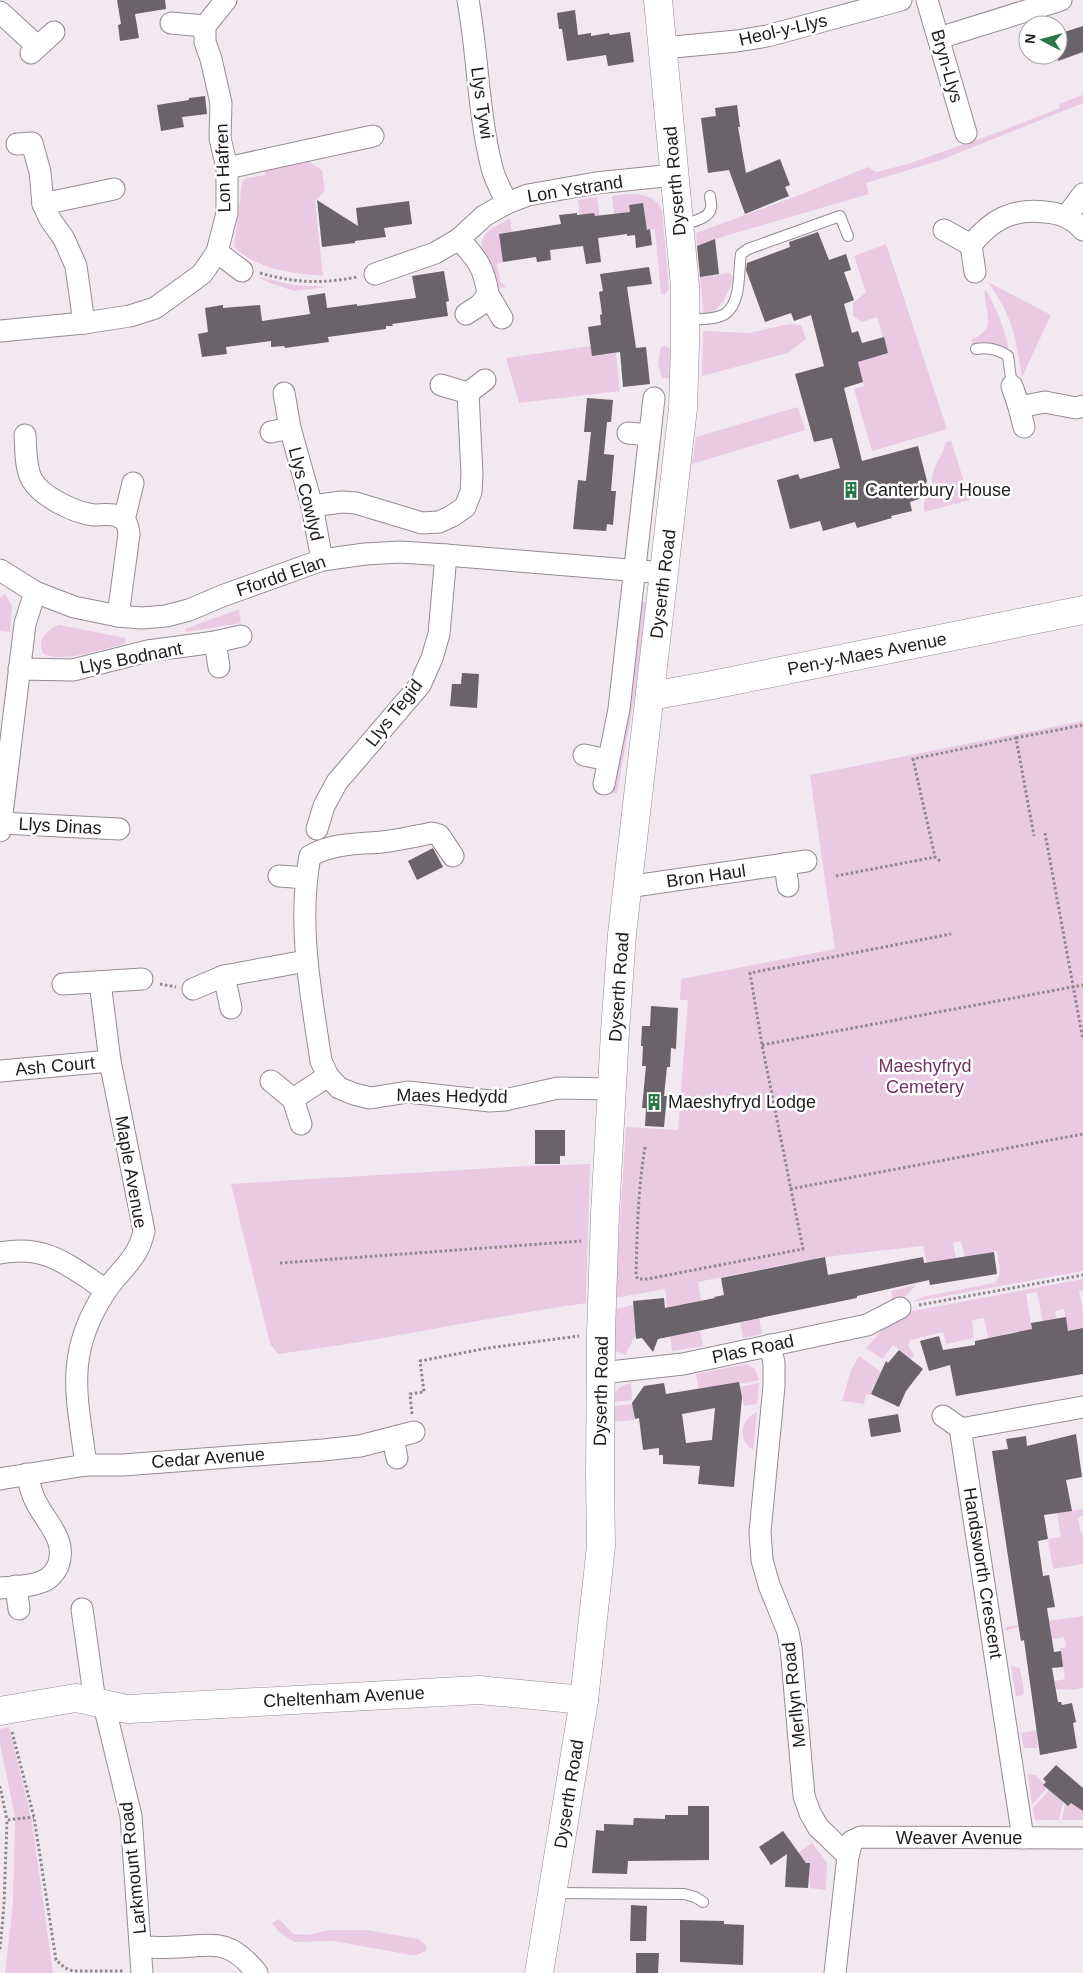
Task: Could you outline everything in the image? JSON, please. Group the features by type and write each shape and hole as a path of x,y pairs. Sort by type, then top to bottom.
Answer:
{"main road":[{"name":"Dyserth Road","path":"539,1973 554,1893 584,1700 601,1546 601,1333 605,1214 621,944 683,408 684,286 658,0"},
{"name":"Pen-y-Maes Avenue","path":"650,696 1083,610"},
{"name":"Cheltenham Avenue","path":"4,1711 75,1698 129,1709 479,1690 584,1700"}],"street":[{"path":"171,23 205,26 226,0"},
{"name":"Llys Tywi","path":"468,0 481,114 492,170 506,203"},
{"name":"Heol-y-Llys","path":"662,48 737,41 767,36 901,0"},
{"name":"Bryn-Llys","path":"927,0 966,133"},
{"path":"939,38 1061,0"},
{"path":"0,12 34,49 54,32"},
{"name":"Lon Hafren","path":"0,331 84,324 130,316 155,308 202,274 217,252 227,213 226,168 220,138 221,103 205,42 205,26"},
{"path":"226,168 373,136"},
{"path":"16,144 32,143 40,172 43,204 50,219 64,239 76,266 84,324"},
{"name":"Lon Ystrand","path":"375,274 435,253 460,239 484,216 506,203 528,195 596,183 674,175"},
{"path":"43,204 114,189"},
{"path":"1066,217 1083,194"},
{"path":"970,245 982,231 1007,216 1028,210 1054,212 1077,223 1083,230"},
{"path":"944,230 970,245 975,272"},
{"path":"460,239 478,260 486,277 488,294 502,318"},
{"path":"217,252 242,271"},
{"path":"466,314 480,305 488,294"},
{"path":"468,393 485,380"},
{"path":"441,385 468,393"},
{"path":"1012,386 1024,427"},
{"name":"Llys Cowlyd","path":"284,393 280,430 312,506 322,560"},
{"path":"312,506 342,502 356,504 422,523 439,522 452,516 464,507 471,492 472,474 468,393"},
{"path":"604,784 619,709 654,398"},
{"path":"1019,406 1044,402 1076,408 1083,406"},
{"path":"628,433 650,435"},
{"path":"25,435 28,469 32,480 40,490 63,505 79,512 94,515 113,514 124,520 128,525 118,616"},
{"path":"124,520 133,483"},
{"name":"Ffordd Elan","path":"0,570 35,592 74,607 118,616 142,618 166,616 189,610 322,560 391,553 446,555 665,573"},
{"name":"Llys Tegid","path":"317,829 324,806 329,776 420,685 440,634 446,555"},
{"path":"0,827 5,742 19,669 25,624 35,592"},
{"name":"Llys Bodnant","path":"19,669 73,670 148,652 242,636"},
{"path":"215,642 219,667"},
{"path":"584,755 608,760"},
{"name":"Llys Dinas","path":"0,827 119,829"},
{"path":"293,1099 328,1076 321,1061 306,961 304,914 306,878 310,856 320,850 335,846 384,842 432,833 440,835 453,856"},
{"name":"Bron Haul","path":"627,887 806,861"},
{"path":"785,864 788,886"},
{"path":"279,876 306,878"},
{"path":"193,989 224,976 306,961"},
{"path":"224,976 231,1008"},
{"path":"63,984 142,979"},
{"name":"Maple Avenue","path":"86,1465 76,1385 77,1357 91,1315 106,1290 137,1252 144,1231 110,1061 100,982"},
{"name":"Ash Court","path":"0,1071 110,1061"},
{"name":"Maes Hedydd","path":"328,1076 339,1088 370,1098 408,1092 490,1101 505,1100 558,1088 612,1089"},
{"path":"271,1082 293,1099 301,1124"},
{"path":"0,1253 24,1250 49,1254 106,1290"},
{"name":"Plas Road","path":"601,1373 683,1364 867,1325 900,1308"},
{"name":"Merllyn Road","path":"770,1345 774,1364 774,1386 760,1532 762,1560 769,1586 788,1632 791,1648 804,1796 810,1814 818,1827 848,1856"},
{"path":"943,1416 963,1430 1083,1408"},
{"name":"Handsworth Crescent","path":"963,1430 961,1434 1023,1838"},
{"name":"Cedar Avenue","path":"0,1479 86,1465 124,1465 360,1446 395,1448 414,1432"},
{"path":"19,1609 8,1587 45,1581 55,1571 60,1557 59,1540 50,1522 36,1502 27,1474"},
{"name":"Larkmount Road","path":"82,1609 100,1704 131,1816 142,1972"},
{"name":"Weaver Avenue","path":"848,1856 852,1841 861,1837 1083,1838"},
{"path":"835,1973 848,1856"},
{"path":"141,1947 218,1945 233,1950 247,1960 258,1973"}],"lane":[{"path":"679,226 704,218 711,208 710,196"},
{"path":"685,320 724,314 733,306 738,289 741,254 748,248 840,216 848,236"},
{"path":"976,349 992,349 1001,351 1008,356 1012,386"},
{"path":"554,1893 684,1894 695,1897 703,1902"}],"path":[{"path":"242,271 257,272 299,282 315,282 375,274"},
{"path":"940,861 935,857 913,759 1083,725"},
{"path":"1016,738 1034,836"},
{"path":"1045,834 1083,1040"},
{"path":"836,876 935,857"},
{"path":"645,1146 640,1176 636,1276 638,1279 647,1279 803,1249 762,1045 750,973 951,934"},
{"path":"142,979 146,979 146,984 193,989"},
{"path":"762,1045 1083,985"},
{"path":"790,1190 1083,1134"},
{"path":"280,1263 588,1241"},
{"path":"900,1308 1083,1275"},
{"path":"414,1432 410,1394 424,1392 420,1361 488,1348 601,1333"},
{"path":"4,1711 34,1817 56,1960 65,1968 73,1971 142,1972"},
{"path":"0,1786 7,1820 4,1905 0,1949"},
{"path":"7,1820 34,1817"}],"green space":[{"path":"1083,95 1083,103 941,160 866,183 869,194 697,246 696,233 797,196 868,167 876,172 908,164 1001,131 1060,108 1059,104"},
{"path":"307,161 322,170 325,191 315,201 323,276 276,269 254,261 234,247 243,181 248,178 265,175 265,168"},
{"path":"627,194 652,198 662,210 669,289 665,294 661,294 655,229 647,230 643,204 629,205 630,212 614,214 612,196"},
{"path":"597,197 600,219 595,220 594,213 580,215 578,200"},
{"path":"510,219 512,232 499,234 503,262 497,264 500,282 507,287 499,288 482,248 482,241 486,234"},
{"path":"886,244 947,429 872,451 854,389 864,386 858,362 888,353 877,317 862,322 853,316 853,303 866,292 854,256"},
{"path":"730,273 734,279 724,300 715,311 703,313 700,277"},
{"path":"256,276 293,285 328,287 294,291"},
{"path":"988,282 1051,315 1022,377 1012,327 1003,306"},
{"path":"985,289 1006,336 1009,353 973,345 971,340 980,335 988,324"},
{"path":"789,324 801,325 806,339 788,353 702,376 703,331 749,333"},
{"path":"591,346 592,356 616,353 620,391 519,403 506,358"},
{"path":"665,346 672,350 670,378 662,378 658,364 661,347"},
{"path":"798,407 805,430 692,464 696,437"},
{"path":"951,441 970,500 924,512 926,494 933,491 933,471 946,442"},
{"path":"5,594 12,606 10,632 0,631 0,598"},
{"path":"639,601 646,602 635,694 617,793 608,794 620,733"},
{"path":"239,609 241,623 186,632 185,629"},
{"path":"60,625 125,638 125,644 75,656 55,657 45,655 41,645 44,636 51,629"},
{"name":"Maeshyfryd Cemetery","path":"1083,721 1083,1271 913,1302 922,1297 994,1283 1000,1273 997,1251 965,1257 961,1241 953,1243 956,1258 927,1263 923,1246 816,1258 819,1274 828,1273 833,1297 792,1263 698,1282 701,1301 670,1307 675,1335 700,1331 703,1346 672,1351 665,1289 615,1298 626,1127 678,1130 688,1000 680,1000 681,979 835,949 810,775"},
{"path":"590,1164 586,1303 355,1343 278,1354 270,1344 231,1184 526,1166"},
{"path":"1083,1279 1083,1291 1079,1291 1083,1311 1083,1328 1071,1343 1064,1309 1055,1311 1059,1331 1045,1333 1037,1292 1026,1294 1034,1342 1022,1345 1019,1331 1005,1334 1008,1346 991,1351 984,1318 972,1320 974,1338 946,1344 943,1332 911,1340 908,1345 914,1355 911,1359 893,1345 882,1359 866,1348 892,1319 902,1313"},
{"path":"916,1285 902,1301 893,1304 891,1291"},
{"path":"633,1305 636,1334 625,1355 616,1351 614,1346 615,1309"},
{"path":"759,1318 762,1334 743,1338 740,1322"},
{"path":"859,1356 881,1372 870,1395 866,1394 864,1404 842,1401 851,1370"},
{"path":"747,1364 755,1369 759,1380 699,1390 696,1374"},
{"path":"631,1383 632,1400 614,1402 616,1391 624,1385"},
{"path":"759,1383 757,1404 744,1406 740,1387"},
{"path":"633,1404 634,1420 614,1422 614,1406"},
{"path":"757,1412 753,1450 744,1441 743,1430 747,1420"},
{"path":"1083,1509 1083,1516 1078,1518 1081,1534 1083,1534 1083,1564 1053,1569 1048,1539 1061,1537 1057,1513"},
{"path":"1083,1616 1083,1688 1071,1690 1056,1689 1055,1681 1065,1679 1060,1648 1066,1647 1064,1637 1052,1639 1050,1622 1020,1626 1005,1631 1006,1627"},
{"path":"1011,1666 1020,1668 1023,1695 1016,1696"},
{"path":"1066,1725 1067,1731 1037,1736 1038,1748 1024,1748 1021,1733"},
{"path":"9,1727 32,1821 53,1973 5,1973 13,1903 15,1816 0,1744 0,1729"},
{"path":"1028,1774 1036,1775 1047,1788 1032,1804"},
{"path":"1049,1790 1063,1802 1059,1820 1035,1820 1033,1808"},
{"path":"1071,1803 1074,1805 1083,1804 1083,1820 1062,1820 1065,1804 1068,1806"},
{"path":"812,1843 827,1863 826,1890 810,1888 809,1863 787,1861"},
{"path":"279,1919 293,1934 308,1935 329,1930 367,1930 418,1939 426,1945 427,1950 417,1955 411,1955 334,1941 294,1942 279,1932 272,1923"}],"building":[{"path":"117,0 165,0 166,9 135,14 139,38 120,41 118,25 121,24"},
{"path":"575,10 578,35 591,33 591,36 609,33 610,35 630,32 634,62 608,66 606,55 567,61 562,29 559,29 557,13"},
{"path":"1083,26 1083,52 1068,57 1068,31"},
{"path":"205,96 207,114 182,117 184,127 161,131 157,105"},
{"path":"737,105 740,127 738,127 746,173 780,159 790,185 785,187 789,196 745,214 729,170 708,173 701,118 716,116 715,108"},
{"path":"317,200 358,226 356,208 409,201 412,224 384,228 386,237 322,247"},
{"path":"643,203 647,230 650,229 652,245 636,248 635,235 627,236 627,234 598,238 601,262 586,264 583,246 550,250 551,260 537,262 536,257 503,262 499,234 561,224 559,215 594,213 595,216 630,212 629,205"},
{"path":"818,232 829,260 846,254 851,270 844,272 854,300 844,304 852,333 858,331 862,343 884,337 888,353 858,362 863,382 844,388 862,461 918,446 927,481 919,499 910,502 912,511 857,528 855,522 823,531 820,521 790,529 777,480 798,474 800,479 840,468 832,438 814,442 795,374 824,366 811,315 794,321 791,313 765,322 746,270 747,263 790,247 789,242"},
{"path":"715,239 719,274 700,277 697,246"},
{"path":"649,267 652,284 627,287 636,348 646,347 650,384 623,387 620,352 592,356 588,327 601,325 600,315 602,314 599,292 603,291 600,274"},
{"path":"444,271 449,301 446,302 448,316 392,324 393,326 386,326 386,329 328,337 329,342 285,348 284,346 271,347 271,341 226,347 227,354 202,357 198,334 208,332 205,308 223,305 223,308 260,305 262,321 310,314 307,296 325,293 327,308 416,298 412,276"},
{"path":"587,398 613,400 611,422 607,422 604,454 614,455 611,491 616,491 613,525 607,524 606,531 573,529 578,480 586,481 591,432 584,432"},
{"path":"462,673 479,674 477,708 450,706 452,684 461,684"},
{"path":"433,848 443,867 417,880 408,861"},
{"path":"651,1006 678,1008 676,1049 671,1048 670,1067 667,1067 664,1096 667,1096 664,1127 645,1126 646,1108 642,1108 646,1066 642,1066 642,1026 650,1026"},
{"path":"535,1130 565,1130 565,1156 560,1156 560,1164 535,1164"},
{"path":"994,1252 997,1274 930,1285 929,1280 857,1296 857,1298 658,1339 653,1352 642,1338 636,1339 633,1301 664,1298 665,1308 715,1298 724,1295 721,1278 825,1257 828,1275 923,1257 924,1263"},
{"path":"1066,1317 1068,1331 1083,1328 1083,1374 956,1396 950,1365 929,1371 920,1341 939,1336 943,1350 975,1345 975,1341 1032,1329 1031,1323"},
{"path":"899,1350 923,1369 906,1391 899,1407 871,1394 886,1361 888,1363"},
{"path":"739,1382 742,1397 734,1487 698,1484 700,1466 663,1464 663,1455 659,1455 659,1448 643,1450 639,1418 635,1419 632,1403 644,1386 664,1383 666,1394","holes":["715,1408 712,1440 686,1443 682,1414"]},
{"path":"898,1414 901,1432 871,1437 868,1419"},
{"path":"1076,1434 1082,1477 1066,1480 1072,1511 1044,1515 1048,1539 1038,1541 1043,1576 1049,1575 1055,1607 1047,1608 1054,1652 1061,1651 1063,1667 1052,1668 1058,1702 1061,1702 1062,1705 1072,1703 1076,1722 1073,1723 1077,1748 1040,1755 1024,1640 1021,1641 992,1451 1008,1449 1006,1439 1026,1436 1027,1446"},
{"path":"1056,1765 1083,1788 1083,1811 1071,1803 1068,1806 1043,1785 1046,1782 1043,1779"},
{"path":"688,1806 709,1806 709,1860 628,1861 627,1874 592,1873 596,1830 604,1831 604,1824 633,1825 634,1818 665,1819 665,1815 688,1815"},
{"path":"783,1831 806,1863 810,1863 808,1888 785,1887 787,1854 771,1865 759,1847"},
{"path":"631,1905 647,1906 646,1941 630,1941"},
{"path":"680,1920 724,1921 724,1924 744,1925 743,1965 680,1962"},
{"path":"636,1953 659,1953 658,1973 636,1973"}],"place":[{"name":"Canterbury House","path":"851,490"},
{"name":"Maeshyfryd Lodge","path":"654,1102"}]}
